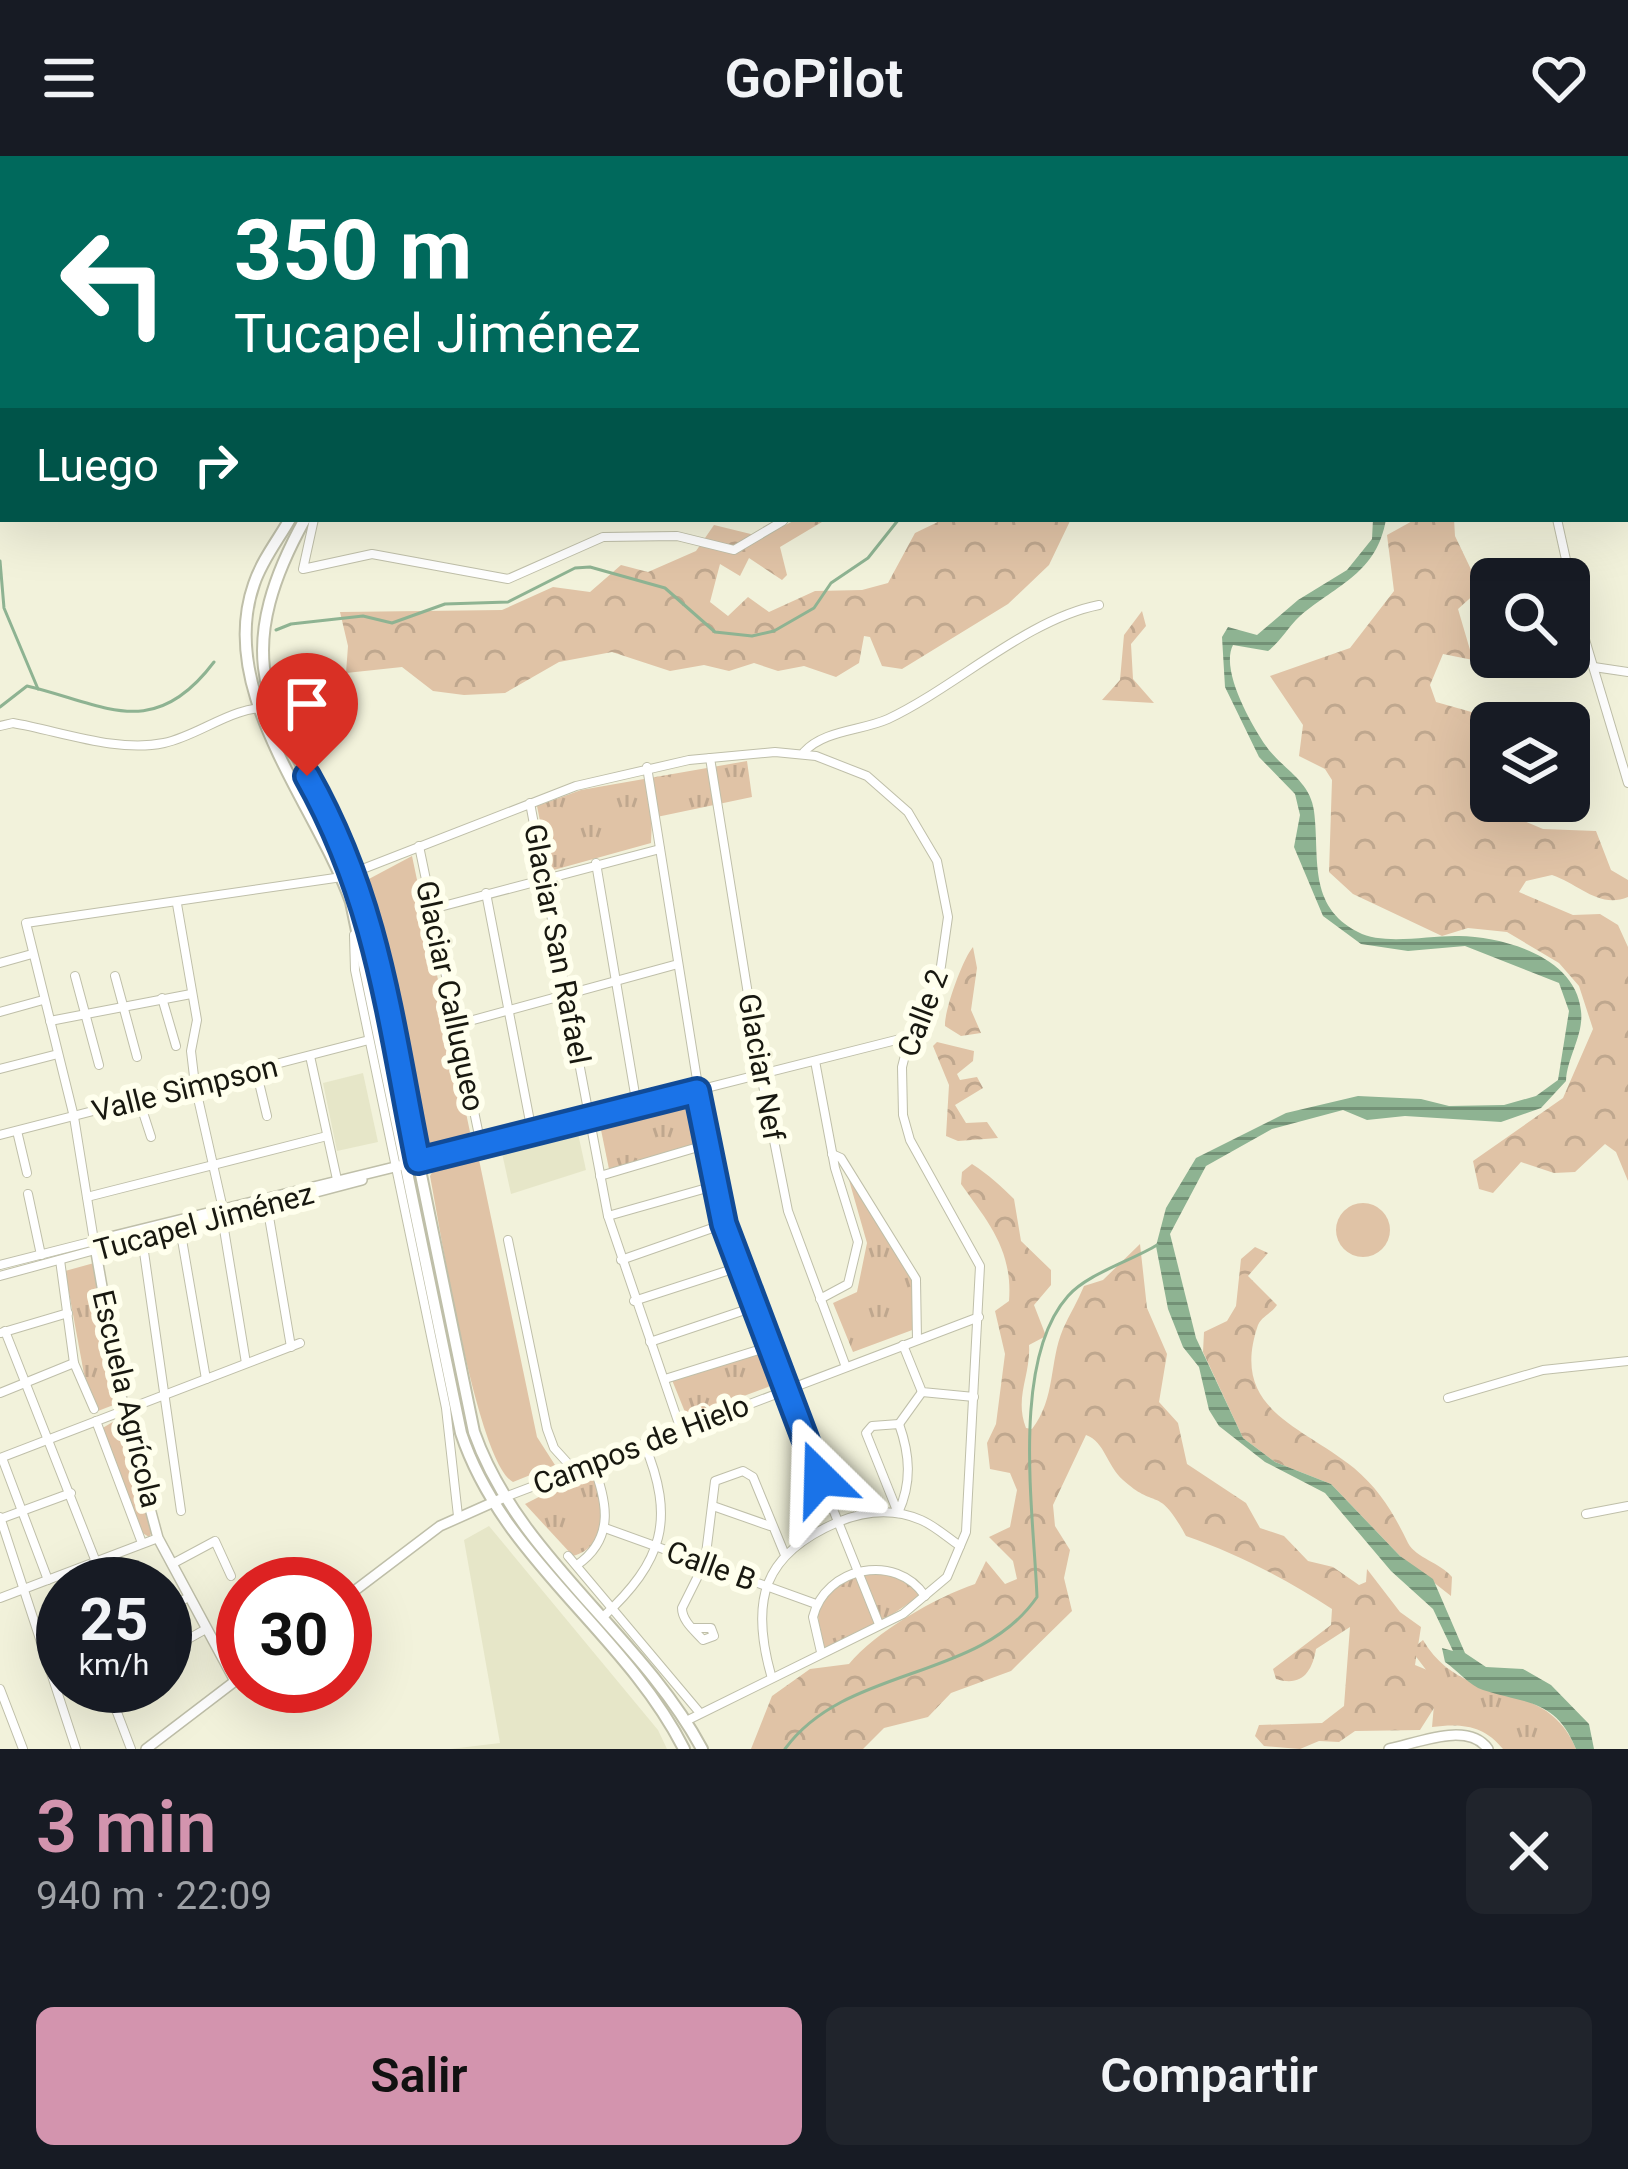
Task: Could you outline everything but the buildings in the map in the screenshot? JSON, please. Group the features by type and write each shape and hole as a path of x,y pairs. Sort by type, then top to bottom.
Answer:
{"main road":[{"path":"288,522 263,563 248,604 248,655 258,707 351,902 460,1433 490,1503 643,1688 684,1749"},
{"path":"307,522 276,574 261,633 272,708 356,873 403,1165 474,1432 506,1497 686,1721 702,1749"}],"street":[{"path":"309,522 303,569 372,554 508,579 603,537 677,536 734,550 779,522"},
{"path":"1558,522 1628,783"},
{"path":"803,754 817,741 888,719 1063,616 1100,604"},
{"path":"1594,667 1628,672"},
{"path":"0,726 13,723 129,746 162,744 258,707 272,708"},
{"name":"Calle 2","path":"32,954 26,923 342,878 530,803 647,767 710,758 803,754 842,764 889,792 917,823 937,861 947,902 946,945 935,986 910,1036 901,1079 906,1127 977,1254 979,1317 966,1532 947,1577 925,1596 880,1625 686,1721"},
{"name":"Glaciar Nef","path":"710,758 760,1075 788,1211 846,1367"},
{"path":"647,767 705,1145 724,1224 880,1625"},
{"name":"Glaciar San Rafael","path":"530,803 608,1216 681,1430"},
{"name":"Glaciar Calluqueo","path":"419,846 481,1145"},
{"path":"432,909 660,848"},
{"path":"596,863 637,1106"},
{"path":"486,893 532,1132"},
{"path":"351,902 355,970 403,1165 446,1408 458,1516"},
{"path":"177,904 198,1025 191,1051 195,1084 246,1364"},
{"path":"0,963 32,954 74,1117 95,1246"},
{"path":"455,1025 678,964"},
{"path":"75,976 99,1065"},
{"path":"115,976 137,1057"},
{"path":"50,1021 191,994"},
{"path":"162,998 176,1046"},
{"path":"0,1012 44,1000"},
{"name":"Tucapel Jiménez","path":"0,1276 95,1246 910,1036"},
{"name":"Valle Simpson","path":"0,1135 369,1040"},
{"path":"0,1069 58,1054"},
{"path":"310,1056 338,1183"},
{"path":"815,1061 832,1154 858,1250 848,1284 820,1298"},
{"path":"256,1070 267,1116"},
{"path":"139,1100 151,1137"},
{"path":"17,1131 27,1173"},
{"path":"87,1197 327,1136"},
{"path":"600,1176 705,1145"},
{"path":"832,1154 841,1158 911,1268 918,1290 917,1340"},
{"name":"Tucapel Jiménez","path":"0,1265 142,1238 338,1183"},
{"path":"608,1216 714,1186"},
{"path":"28,1194 41,1255"},
{"path":"39,1557 1,1456 296,1345 267,1205"},
{"path":"621,1260 724,1224"},
{"path":"181,1228 206,1379"},
{"path":"142,1238 181,1511"},
{"path":"508,1240 547,1429 554,1448 574,1470"},
{"name":"Escuela Agrícola","path":"95,1246 124,1412 158,1538 168,1557"},
{"path":"60,1260 74,1363 94,1409"},
{"path":"634,1300 739,1268"},
{"path":"650,1342 754,1307"},
{"path":"68,1313 3,1332 93,1557"},
{"name":"Campos de Hielo","path":"506,1497 979,1317"},
{"path":"903,1346 922,1392"},
{"path":"664,1379 768,1347"},
{"path":"1448,1398 1543,1370 1628,1361"},
{"path":"0,1393 74,1363"},
{"path":"922,1392 974,1397"},
{"path":"899,1424 922,1392"},
{"path":"96,1421 142,1544"},
{"path":"898,1513 906,1496 909,1452 899,1424"},
{"path":"898,1513 866,1433 872,1426 899,1424"},
{"path":"603,1617 642,1576 657,1546 662,1499 644,1443"},
{"path":"577,1565 605,1528 605,1495 592,1462"},
{"path":"693,1628 682,1608 705,1562 715,1481 743,1471 753,1478 785,1555"},
{"path":"71,1493 0,1518 76,1749"},
{"path":"372,1578 458,1516 506,1497"},
{"path":"713,1506 772,1526"},
{"path":"1586,1514 1628,1506"},
{"path":"771,1675 760,1629 767,1586 801,1539 859,1514 898,1513 923,1521 960,1546"},
{"name":"Calle B","path":"605,1528 816,1604"},
{"path":"108,1557 158,1538"},
{"path":"185,1557 215,1541 223,1557"},
{"path":"568,1556 700,1713"},
{"path":"821,1652 813,1630 816,1604 832,1585 859,1573 896,1570 925,1596"},
{"path":"0,1598 36,1585"},
{"name":"Escuela Agrícola","path":"192,1602 216,1643"},
{"path":"192,1636 206,1628"},
{"path":"0,1689 23,1749"},
{"path":"146,1749 216,1696"},
{"path":"117,1713 131,1749"},
{"path":"1389,1749 1463,1734 1482,1740 1488,1749"}],"shaded area":[{"path":"1373,522 1385,522 1365,565 1300,616 1268,651 1233,645 1234,682 1266,746 1311,800 1319,879 1330,909 1369,936 1477,937 1516,946 1552,964 1576,992 1581,1011 1566,1081 1541,1108 1501,1122 1405,1116 1367,1120 1343,1110 1272,1129 1206,1166 1170,1234 1196,1338 1243,1438 1275,1462 1331,1484 1400,1556 1433,1579 1465,1653 1486,1667 1523,1669 1551,1685 1589,1724 1594,1749 1576,1749 1549,1712 1478,1688 1445,1662 1442,1648 1453,1651 1433,1609 1391,1571 1325,1493 1265,1462 1219,1426 1209,1410 1199,1367 1183,1347 1168,1309 1156,1246 1166,1208 1196,1158 1286,1113 1358,1096 1421,1099 1449,1106 1504,1105 1536,1096 1558,1080 1569,1011 1559,983 1465,946 1408,951 1361,944 1323,916 1294,847 1300,815 1295,794 1259,757 1225,687 1222,637 1228,627 1257,635 1298,600 1347,570 1372,539"},
{"path":"363,1073 378,1142 337,1151 323,1083"},
{"path":"577,1129 586,1170 511,1194 502,1153"},
{"path":"489,1526 658,1730 667,1749 450,1749 500,1743 464,1540"}],"green space":[{"path":"791,522 822,522 780,547 787,575 782,580 749,558 740,576 720,564 710,602 728,616 748,597 769,612 815,591 862,590 888,583 915,533 938,522 1070,522 1049,565 1008,604 902,669 882,666 870,637 864,636 859,663 836,677 804,666 778,671 754,663 729,671 704,665 670,671 612,652 559,662 505,693 433,691 402,667 346,673 348,646 340,612 502,610 553,587 590,592 621,565 648,572 696,551 714,525 763,537"},
{"path":"1411,522 1454,522 1455,536 1470,567 1470,598 1458,609 1470,659 1443,654 1430,685 1436,702 1470,712 1470,822 1526,822 1543,829 1596,831 1611,870 1628,880 1628,897 1618,900 1598,898 1552,875 1526,881 1519,892 1573,915 1600,914 1618,925 1628,947 1628,1181 1616,1152 1605,1144 1575,1172 1554,1173 1521,1162 1493,1193 1479,1189 1473,1161 1563,1098 1593,1029 1579,986 1559,963 1507,932 1468,928 1442,936 1353,894 1329,872 1332,780 1325,769 1299,756 1303,725 1270,676 1350,648 1394,591 1387,535"},
{"path":"1142,611 1146,626 1131,644 1133,679 1154,703 1102,700 1120,680 1124,635"},
{"path":"747,761 752,797 652,818 651,843 550,871 537,806 581,790"},
{"path":"412,856 470,1132 461,1141 431,1146 422,1140 419,1104 367,880"},
{"path":"973,947 977,968 971,1010 981,1033 961,1036 945,1026 959,973"},
{"path":"937,1042 974,1051 973,1061 957,1074 960,1080 977,1077 983,1088 955,1105 966,1123 987,1122 998,1138 958,1141 946,1136 949,1085 933,1046"},
{"path":"692,1102 698,1144 609,1169 600,1125"},
{"path":"478,1155 537,1437 555,1465 513,1482 486,1433 474,1390 430,1176 435,1167"},
{"path":"972,1164 1014,1199 1021,1241 1051,1270 1051,1285 1034,1305 1046,1336 1029,1345 1022,1396 1026,1428 1032,1429 1045,1405 1059,1342 1084,1286 1103,1280 1140,1244 1147,1308 1167,1354 1159,1402 1178,1423 1187,1464 1246,1503 1260,1528 1284,1536 1308,1561 1333,1567 1359,1585 1366,1582 1367,1569 1400,1612 1421,1627 1415,1665 1432,1672 1443,1694 1420,1730 1355,1731 1339,1742 1319,1741 1300,1749 1264,1746 1255,1736 1259,1725 1322,1723 1344,1706 1350,1627 1316,1649 1304,1676 1293,1681 1276,1679 1273,1669 1331,1625 1332,1609 1261,1568 1186,1536 1169,1510 1123,1480 1098,1443 1086,1435 1053,1505 1055,1526 1070,1550 1064,1578 1072,1611 1011,1671 951,1693 928,1717 884,1728 863,1749 751,1749 772,1696 810,1669 849,1664 907,1617 975,1584 986,1561 1005,1584 1017,1579 1013,1561 989,1537 1010,1527 1017,1490 1010,1473 990,1469 987,1443 996,1424 1005,1354 995,1311 1009,1301 1009,1283 997,1238 961,1184 962,1172"},
{"path":"847,1173 913,1275 915,1329 853,1352 833,1303 857,1292 867,1243"},
{"path":"1363,1203 1382,1211 1390,1230 1382,1249 1363,1257 1344,1249 1336,1230 1344,1211"},
{"path":"1255,1247 1268,1253 1248,1276 1277,1305 1258,1325 1252,1354 1253,1377 1262,1396 1275,1412 1371,1485 1412,1548 1452,1577 1451,1596 1400,1556 1331,1484 1275,1462 1243,1438 1203,1352 1204,1332 1227,1321 1236,1306 1241,1259"},
{"path":"94,1263 116,1404 98,1411 84,1374 65,1271"},
{"path":"762,1353 774,1382 687,1417 672,1380"},
{"path":"116,1420 153,1531 149,1537 141,1532 101,1429"},
{"path":"592,1470 600,1507 599,1532 594,1542 573,1556 525,1504"},
{"path":"879,1570 906,1578 921,1595 881,1622 861,1574"},
{"path":"858,1576 877,1624 822,1650 817,1607 834,1586"},
{"path":"1423,1640 1440,1662 1460,1676 1545,1710 1576,1749 1503,1749 1471,1728 1432,1727 1436,1683 1411,1650"}],"waterway":[{"path":"276,630 363,616 392,623 445,604 508,602 575,568 590,567 665,588 715,632 752,636 774,631 814,608 831,583 868,558 897,522"},
{"path":"0,561 4,608 38,689"},
{"path":"0,707 27,686 104,708 148,710 192,687 214,662"},
{"path":"785,1749 811,1722 842,1702 982,1645 1012,1624 1037,1597 1030,1440 1038,1359 1050,1324 1076,1288 1157,1245"}],"route":[{"path":"307,776 345,844 365,903 418,1161 697,1091 724,1224 820,1478"}]}
